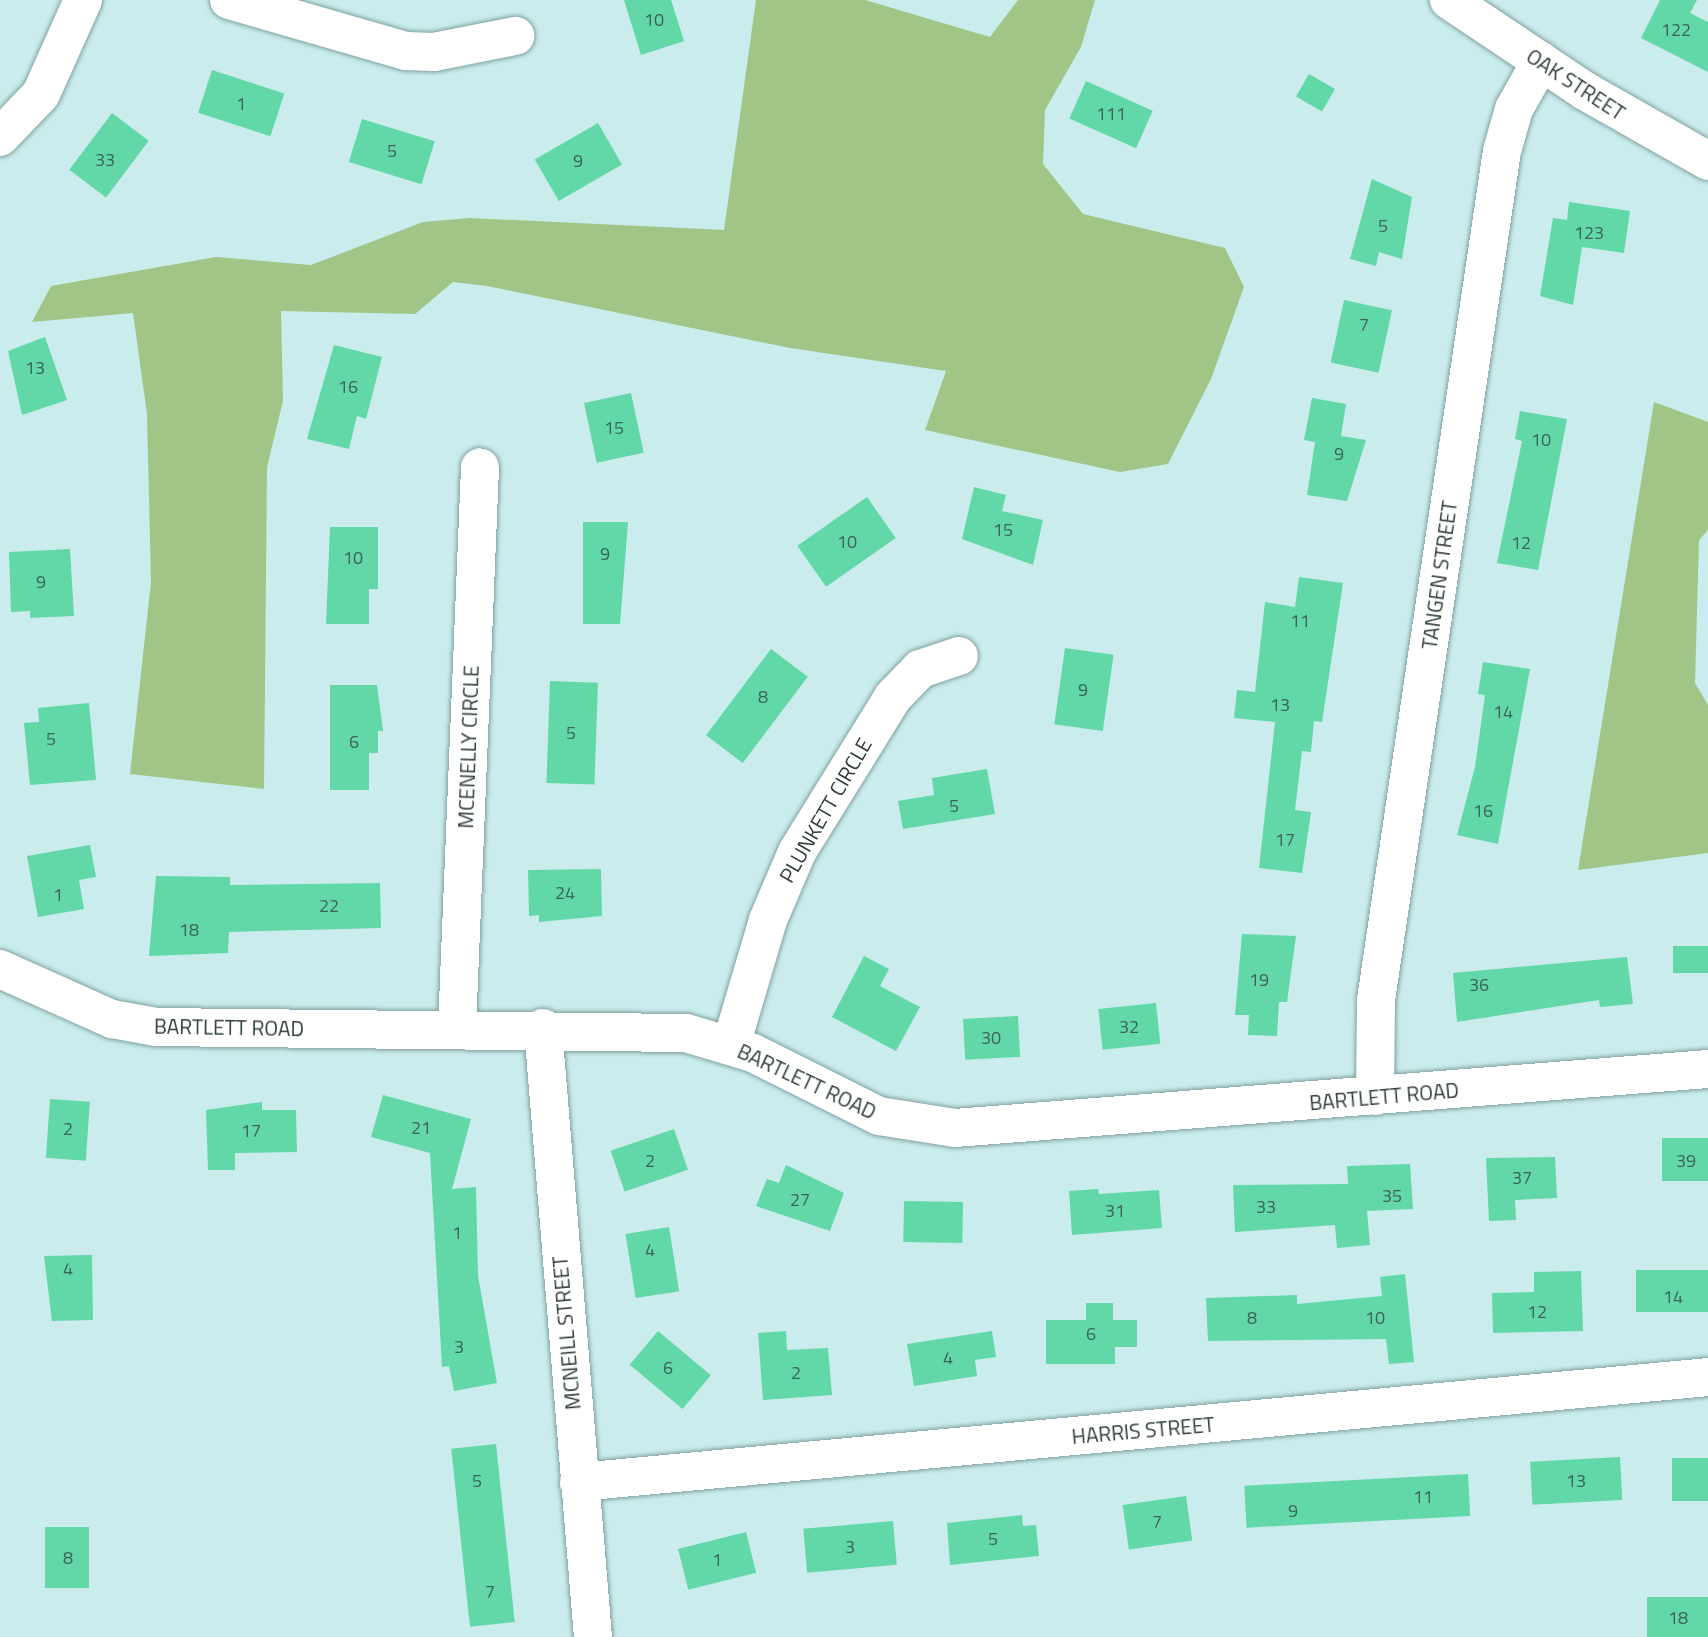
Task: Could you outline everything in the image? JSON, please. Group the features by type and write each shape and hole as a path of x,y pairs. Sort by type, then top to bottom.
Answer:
{"street":[{"path":"0,137 41,94 83,0"},
{"path":"229,0 406,51 435,52 515,36"},
{"name":"OAK STREET","path":"1449,0 1541,61 1708,161"},
{"name":"TANGEN STREET","path":"1376,1097 1376,1000 1502,150 1514,108 1541,61"},
{"name":"MCENELLY CIRCLE","path":"457,1028 480,467"},
{"name":"PLUNKETT CIRCLE","path":"731,1045 768,920 797,852 893,696 920,669 959,656"},
{"name":"BARTLETT ROAD","path":"0,969 134,1024 663,1031 731,1045 853,1107 929,1127 1376,1097 1708,1069"},
{"name":"MCNEILL STREET","path":"543,1028 593,1637"},
{"name":"HARRIS STREET","path":"579,1482 1708,1377"}],"green space":[{"path":"756,0 865,0 990,37 1018,0 1095,0 1081,47 1045,110 1043,164 1083,214 1225,248 1244,287 1211,379 1168,464 1120,472 925,430 946,371 790,348 487,286 453,282 415,314 281,311 283,401 267,467 264,789 130,774 151,582 147,414 133,313 32,322 51,286 216,257 311,265 423,222 470,218 724,230"},
{"path":"1654,402 1708,422 1708,530 1699,540 1695,683 1708,705 1708,853 1578,870"}],"building":[{"path":"624,0 671,0 684,41 641,55"},
{"path":"1660,0 1697,0 1690,13 1708,22 1708,72 1641,38"},
{"path":"212,70 284,93 270,136 198,113"},
{"path":"1309,74 1335,89 1322,112 1296,97"},
{"path":"1086,81 1153,111 1136,148 1069,118"},
{"path":"112,113 149,141 106,197 69,170"},
{"path":"362,119 435,141 422,184 349,162"},
{"path":"598,123 622,165 559,201 535,160"},
{"path":"1372,179 1412,197 1402,259 1379,252 1376,266 1350,259"},
{"path":"1569,202 1630,211 1624,253 1582,247 1573,305 1540,296 1553,218 1567,220"},
{"path":"1344,300 1392,310 1379,373 1331,363"},
{"path":"45,337 67,400 22,415 8,351"},
{"path":"334,345 382,357 366,419 357,416 349,449 307,439"},
{"path":"631,393 644,453 597,463 584,403"},
{"path":"1312,398 1346,404 1341,436 1366,440 1347,501 1307,495 1315,442 1304,440"},
{"path":"1520,411 1567,419 1538,570 1497,563 1522,441 1515,439"},
{"path":"974,487 1006,495 1002,511 1043,520 1033,565 962,539"},
{"path":"867,497 896,538 826,587 797,546"},
{"path":"583,522 628,522 620,624 583,624"},
{"path":"330,527 378,527 378,589 369,589 369,624 326,624"},
{"path":"70,549 74,616 30,618 30,611 11,612 9,552"},
{"path":"1299,577 1343,583 1322,722 1314,721 1311,752 1302,751 1295,810 1311,812 1302,873 1259,868 1275,722 1234,718 1237,690 1255,692 1265,602 1295,607"},
{"path":"1065,648 1114,655 1103,731 1054,724"},
{"path":"771,649 808,677 743,763 706,735"},
{"path":"1483,662 1530,669 1498,844 1457,835 1475,767 1485,695 1478,694"},
{"path":"550,681 598,683 594,785 546,783"},
{"path":"330,685 377,685 383,731 378,731 378,753 369,753 369,790 330,790"},
{"path":"89,703 96,780 30,785 24,723 39,722 38,708"},
{"path":"987,769 995,814 903,829 898,801 934,795 932,778"},
{"path":"90,845 96,877 79,880 84,909 38,917 27,856"},
{"path":"601,869 602,916 539,922 539,915 529,916 528,870"},
{"path":"156,876 230,877 230,885 380,883 381,928 229,932 228,953 149,956"},
{"path":"1242,934 1296,936 1287,1002 1279,1002 1277,1036 1248,1035 1249,1015 1235,1015"},
{"path":"1673,946 1708,946 1708,973 1673,973"},
{"path":"864,956 889,969 880,986 920,1007 896,1051 832,1017"},
{"path":"1627,957 1633,1004 1600,1007 1599,1000 1457,1022 1453,973"},
{"path":"1156,1003 1160,1044 1103,1050 1098,1009"},
{"path":"1018,1016 1020,1057 965,1060 963,1019"},
{"path":"383,1095 471,1119 452,1189 476,1187 478,1276 497,1383 454,1391 449,1366 442,1367 430,1153 371,1137"},
{"path":"50,1099 90,1102 86,1161 46,1158"},
{"path":"262,1102 262,1110 296,1110 297,1152 235,1153 235,1170 208,1170 206,1110"},
{"path":"674,1129 688,1170 625,1191 611,1151"},
{"path":"1662,1138 1708,1138 1708,1181 1662,1181"},
{"path":"1555,1157 1557,1198 1515,1200 1516,1220 1489,1221 1486,1158"},
{"path":"1410,1164 1413,1209 1367,1211 1370,1245 1337,1248 1335,1225 1235,1232 1233,1185 1348,1184 1347,1166"},
{"path":"786,1165 844,1193 830,1231 756,1206 767,1179 779,1183"},
{"path":"1098,1189 1099,1194 1159,1190 1162,1228 1072,1235 1069,1191"},
{"path":"904,1201 963,1202 962,1243 903,1242"},
{"path":"669,1227 679,1291 636,1298 626,1234"},
{"path":"92,1255 93,1320 52,1321 44,1256"},
{"path":"1636,1270 1708,1270 1708,1312 1636,1312"},
{"path":"1581,1271 1583,1331 1493,1333 1492,1293 1534,1292 1534,1272"},
{"path":"1405,1274 1414,1362 1389,1364 1386,1339 1208,1341 1206,1298 1297,1295 1297,1304 1382,1296 1380,1277"},
{"path":"1086,1303 1113,1303 1113,1320 1137,1320 1137,1347 1115,1347 1115,1364 1046,1364 1046,1320 1086,1320"},
{"path":"658,1331 711,1375 683,1409 630,1365"},
{"path":"786,1331 787,1350 828,1348 832,1395 763,1400 758,1333"},
{"path":"992,1331 996,1357 975,1360 977,1376 914,1386 907,1344"},
{"path":"496,1444 515,1622 470,1627 451,1449"},
{"path":"1620,1457 1622,1500 1532,1505 1530,1462"},
{"path":"1672,1458 1708,1458 1708,1501 1672,1501"},
{"path":"1468,1474 1470,1516 1247,1528 1244,1486"},
{"path":"1186,1496 1192,1541 1129,1549 1123,1505"},
{"path":"1022,1515 1023,1526 1036,1525 1039,1556 950,1565 947,1523"},
{"path":"893,1521 897,1565 807,1573 803,1529"},
{"path":"45,1527 89,1527 89,1588 45,1588"},
{"path":"746,1532 756,1573 688,1590 678,1549"},
{"path":"1647,1597 1708,1597 1708,1637 1647,1637"}]}
